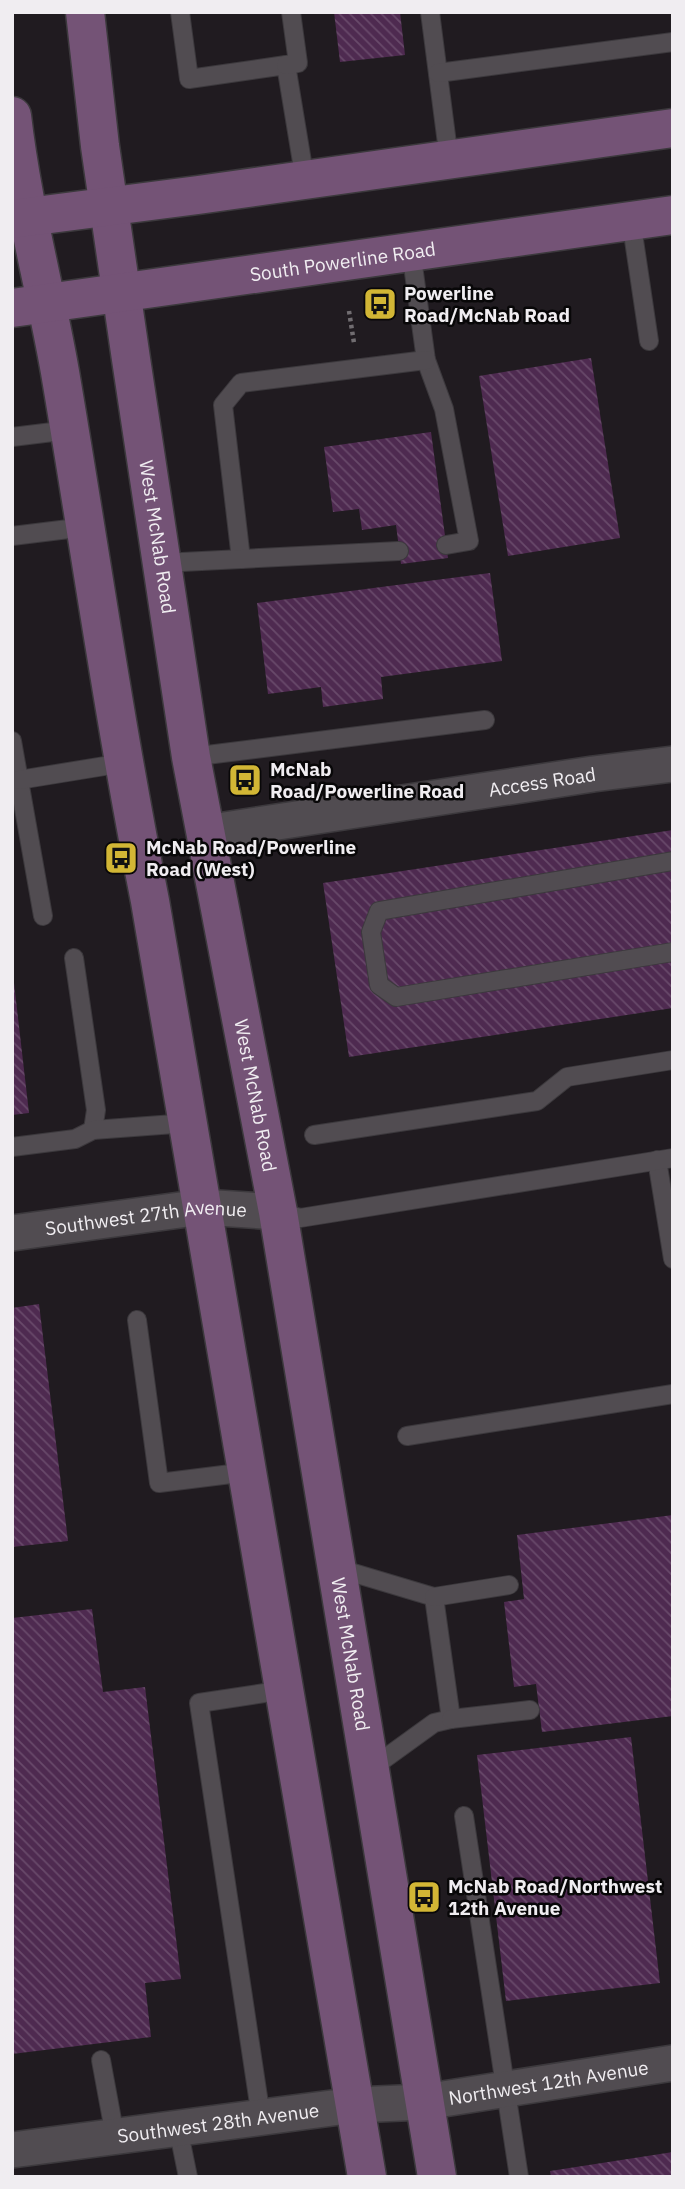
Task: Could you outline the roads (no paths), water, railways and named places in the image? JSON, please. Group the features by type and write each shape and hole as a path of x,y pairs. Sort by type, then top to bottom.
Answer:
{"main road":[{"name":"West McNab Road","path":"85,12 109,206 191,757 278,1212 436,2177"},
{"path":"12,116 29,305 69,430 123,763 150,901 367,2177"},
{"path":"20,218 673,128"},
{"name":"South Powerline Road","path":"29,305 673,215"}],"street":[{"name":"Access Road","path":"205,833 673,764"},
{"name":"Southwest 27th Avenue","path":"12,1233 202,1207 278,1212"},
{"name":"Northwest 12th Avenue","path":"424,2102 673,2063"},
{"name":"Southwest 28th Avenue","path":"12,2150 355,2105 424,2102"}],"lane":[{"path":"180,12 189,79 298,63 291,12"},
{"path":"430,12 449,159"},
{"path":"438,73 673,42"},
{"path":"286,65 304,180"},
{"path":"631,220 649,341"},
{"path":"411,251 426,360 444,409 469,541 446,545"},
{"path":"241,559 223,405 241,383 426,360"},
{"path":"12,437 69,430"},
{"path":"12,536 85,527"},
{"path":"162,563 400,551"},
{"path":"191,757 485,720"},
{"path":"12,741 43,916"},
{"path":"19,780 123,763"},
{"path":"673,861 379,911 371,932 379,985 396,997 673,952"},
{"path":"74,958 96,1110 93,1130"},
{"path":"314,1135 537,1101 567,1077 673,1060"},
{"path":"12,1147 75,1139 93,1130 188,1123"},
{"path":"278,1212 300,1218 665,1159 673,1259"},
{"path":"137,1320 159,1483 247,1472"},
{"path":"407,1436 673,1394"},
{"path":"336,1568 434,1597 509,1585"},
{"path":"434,1597 450,1720"},
{"path":"261,2117 199,1703 284,1690"},
{"path":"369,1770 434,1723 530,1710"},
{"path":"464,1816 519,2177"},
{"path":"101,2060 116,2136"},
{"path":"178,2128 188,2177"}],"place":[{"name":"Powerline Road/McNab Road","path":"380,304"},
{"name":"McNab Road/Powerline Road","path":"245,780"},
{"name":"McNab Road/Powerline Road (West)","path":"121,858"},
{"name":"McNab Road/Northwest 12th Avenue","path":"424,1897"}]}
